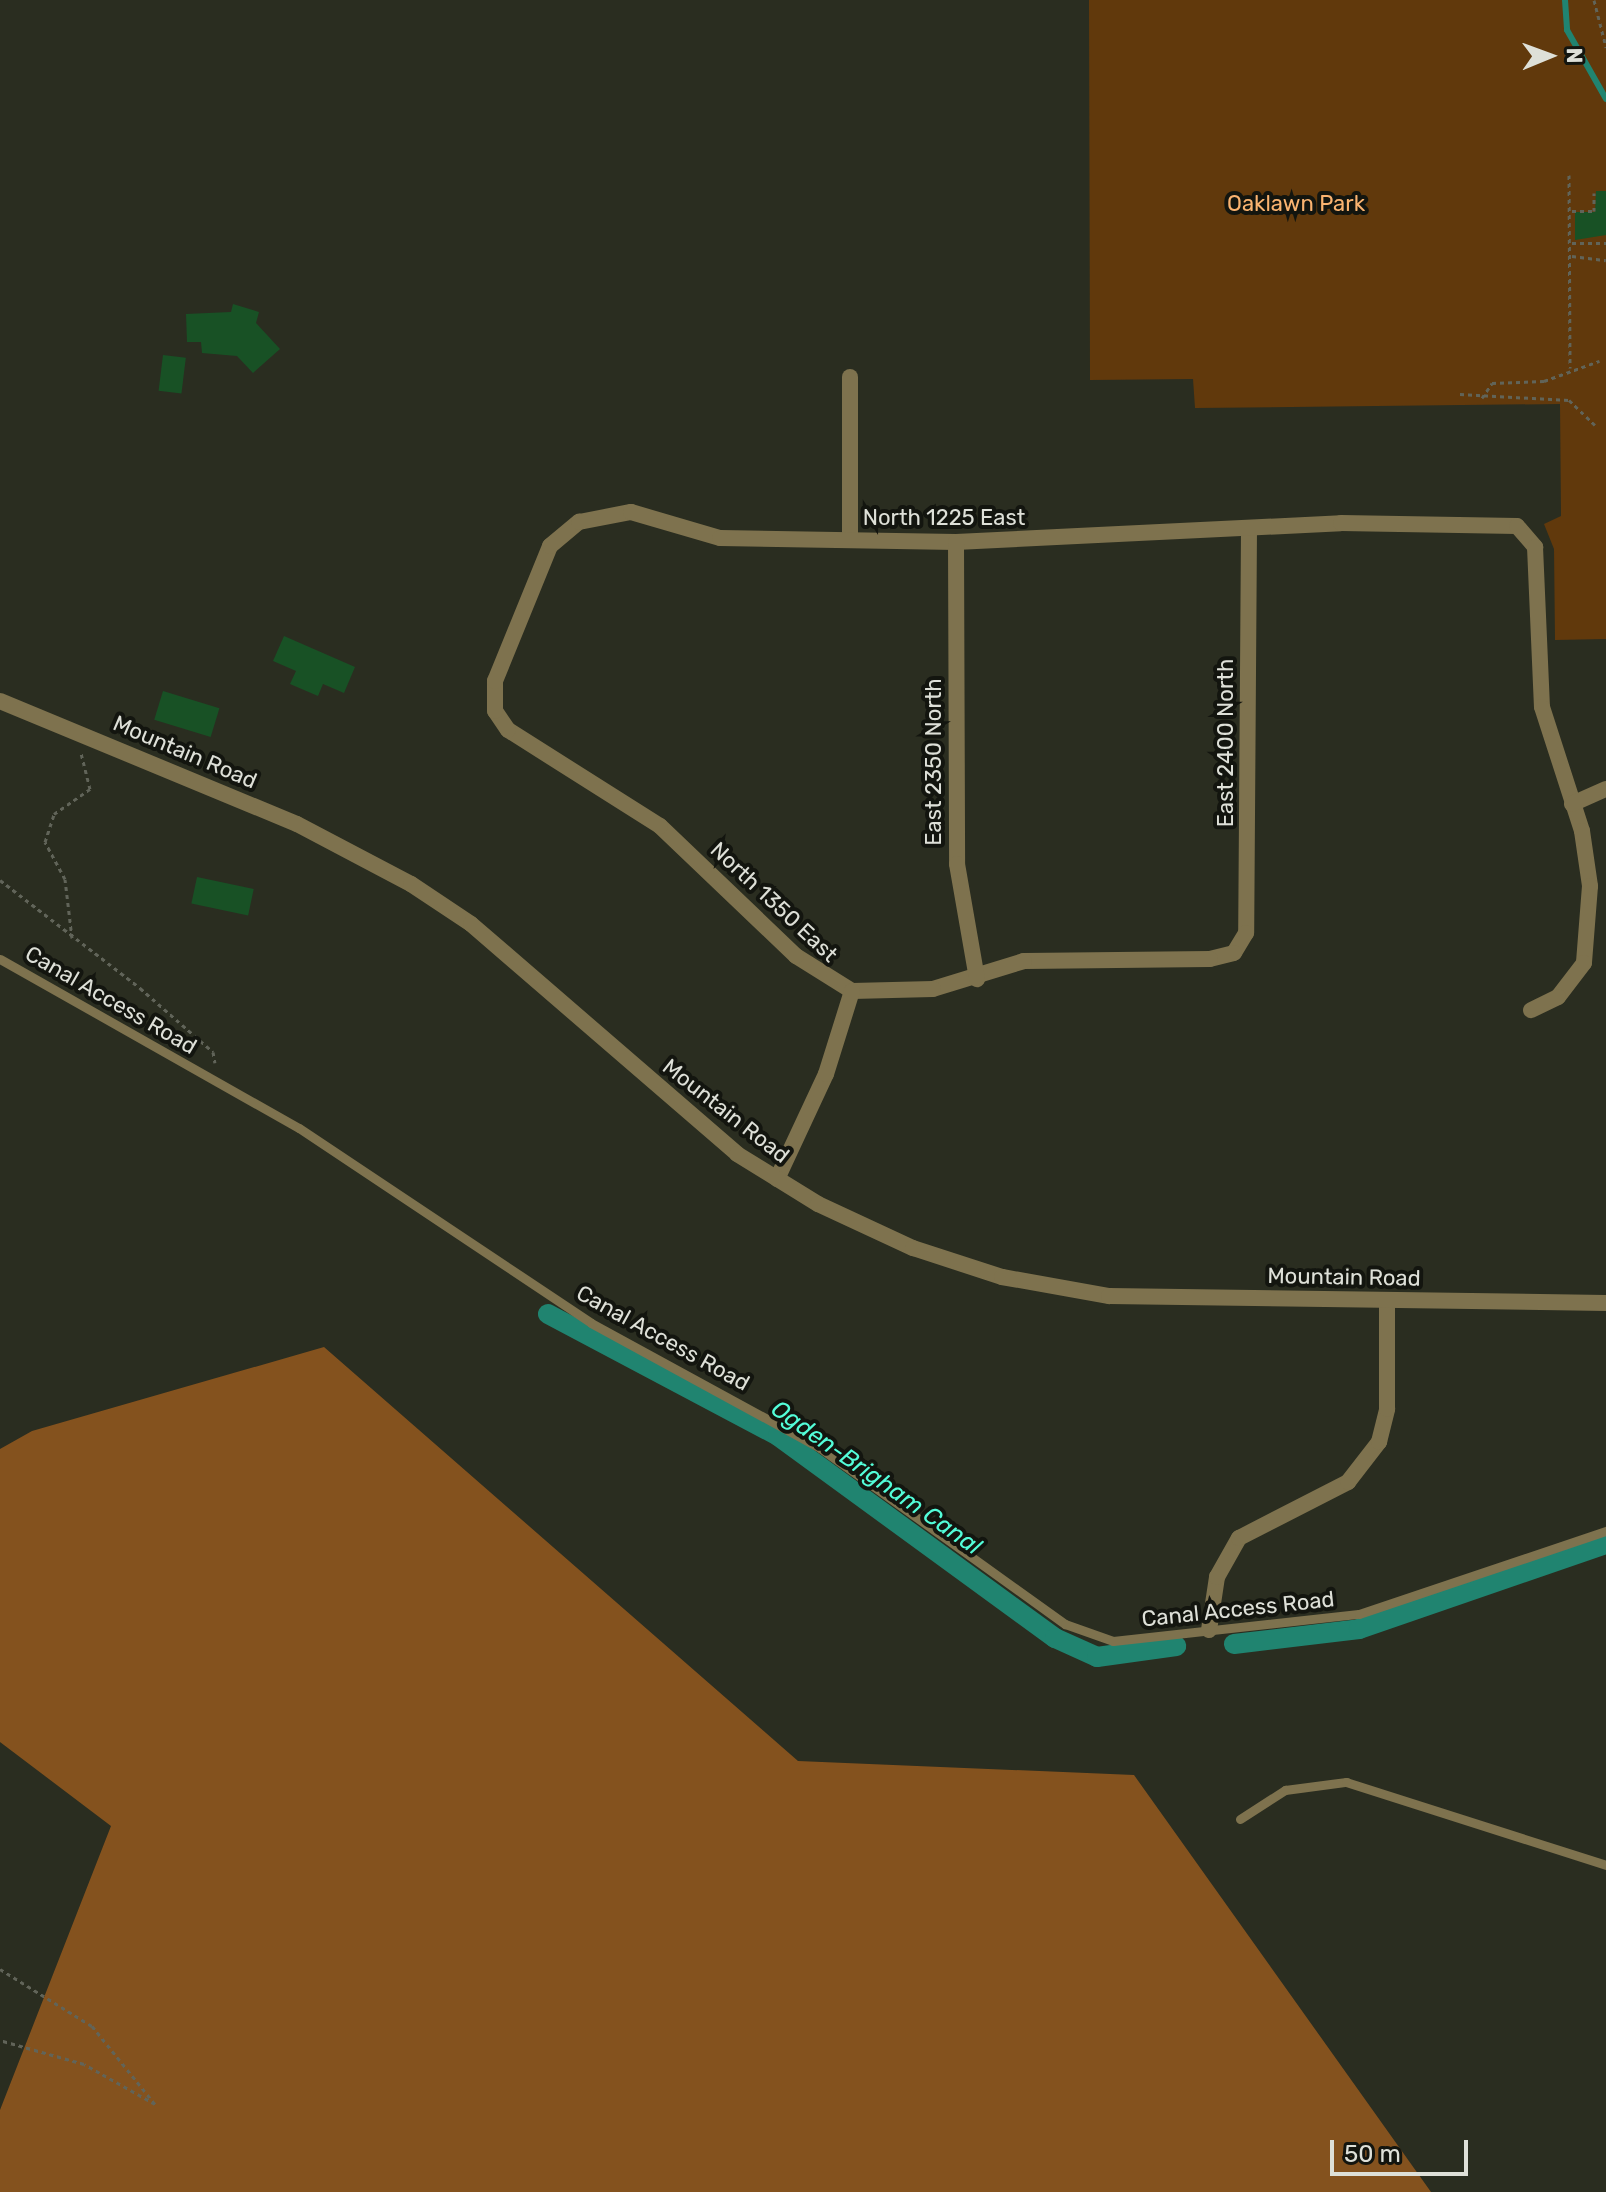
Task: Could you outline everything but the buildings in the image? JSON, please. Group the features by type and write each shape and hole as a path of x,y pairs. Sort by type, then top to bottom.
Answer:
{"street":[{"path":"850,377 850,540"},
{"name":"North 1225 East","path":"508,730 495,711 495,681 550,546 579,522 631,512 720,538 956,542 1418,523 1525,530 1537,562 1542,707 1572,804"},
{"name":"East 2400 North","path":"1234,953 1246,933 1249,529"},
{"name":"East 2350 North","path":"956,542 957,864 977,979"},
{"name":"Mountain Road","path":"0,701 82,732 297,824 411,884 471,924 679,1106 777,1179 913,1248 1055,1289 1387,1300 1606,1303"},
{"name":"North 1350 East","path":"508,730 660,826 796,956 852,991 902,994 977,979 1024,961 1234,953"},
{"path":"1531,1010 1558,997 1584,963 1590,886 1572,804 1606,789"},
{"path":"777,1179 826,1074 852,991"},
{"path":"1209,1630 1217,1577 1239,1538 1348,1482 1379,1442 1387,1409 1387,1300"}],"lane":[{"name":"Canal Access Road","path":"0,959 212,1078 440,1216 591,1323 820,1448 1065,1624 1113,1641 1359,1614 1606,1531"},
{"path":"1240,1819 1285,1790 1346,1782 1606,1865"}],"path":[{"path":"1594,0 1606,47"},
{"path":"1569,175 1572,211 1570,368"},
{"path":"1572,211 1594,211 1594,193"},
{"path":"1572,243 1606,243"},
{"path":"1572,256 1606,260"},
{"path":"1482,398 1492,383 1544,381 1570,368 1599,361"},
{"path":"1460,394 1482,398 1569,400 1595,425"},
{"path":"72,940 65,879 45,842 54,814 90,789 82,732"},
{"path":"0,880 213,1052 212,1078"},
{"path":"0,1969 92,2026 155,2104 84,2064 0,2040"}],"green space":[{"name":"Oaklawn Park","path":"1089,0 1606,0 1606,639 1555,640 1554,549 1544,524 1561,516 1560,404 1195,408 1193,379 1090,380"}],"shaded area":[{"path":"324,1347 798,1761 1134,1775 1431,2192 0,2192 0,2110 111,1826 0,1742 0,1449 32,1431"}],"waterway":[{"path":"1565,0 1567,30 1606,99"},
{"name":"Ogden-Brigham Canal","path":"548,1314 778,1436 1055,1638 1097,1657 1176,1646"},
{"name":"Ogden-Brigham Canal","path":"1234,1644 1359,1629 1606,1544"}]}
